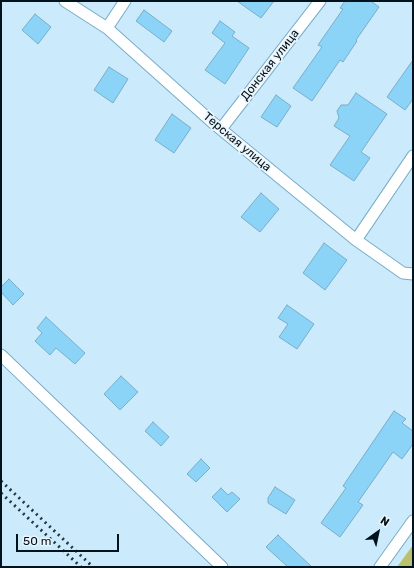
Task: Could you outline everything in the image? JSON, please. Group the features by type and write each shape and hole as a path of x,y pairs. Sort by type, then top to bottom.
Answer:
{"street":[{"name":"Терская улица","path":"66,1 107,28 221,129 356,240 403,273 413,274"},
{"path":"107,28 125,1"},
{"name":"Донская улица","path":"221,129 320,1"},
{"path":"356,240 413,156"},
{"path":"1,355 222,567"},
{"path":"380,567 413,521"}],"green space":[{"path":"413,545 413,567 397,567"}],"building":[{"path":"237,1 274,1 261,18"},
{"path":"345,1 371,1 379,7 343,62 340,60 312,101 293,88 322,47 318,45 343,9 340,8"},
{"path":"144,10 172,31 164,42 136,21"},
{"path":"35,14 51,27 38,44 22,30"},
{"path":"220,21 235,32 232,36 249,48 225,84 205,70 225,43 212,33"},
{"path":"413,60 413,99 405,110 387,97"},
{"path":"109,67 128,79 113,103 94,90"},
{"path":"356,93 387,114 361,152 370,158 354,181 330,165 350,136 334,126 339,118 337,111 341,105 348,105"},
{"path":"276,95 291,106 277,127 261,117"},
{"path":"172,114 191,128 174,153 155,140"},
{"path":"261,193 279,209 260,232 241,217"},
{"path":"324,243 347,260 325,290 303,273"},
{"path":"9,279 24,294 13,305 1,292 1,287"},
{"path":"287,305 314,324 297,349 279,337 288,324 278,318"},
{"path":"46,317 85,353 75,364 56,348 50,355 35,341 42,333 37,328"},
{"path":"121,376 138,392 120,410 104,394"},
{"path":"394,411 406,419 402,423 413,431 413,444 402,459 393,452 358,502 363,505 340,537 321,523 346,488 343,486"},
{"path":"153,422 169,437 161,446 145,431"},
{"path":"201,459 210,468 196,482 187,474"},
{"path":"275,487 295,500 286,514 268,503 268,498"},
{"path":"221,488 228,495 232,492 240,499 227,512 212,497"},
{"path":"278,535 312,567 288,567 266,547"}],"railway":[{"path":"1,481 93,567"},
{"path":"1,493 81,567"}]}
